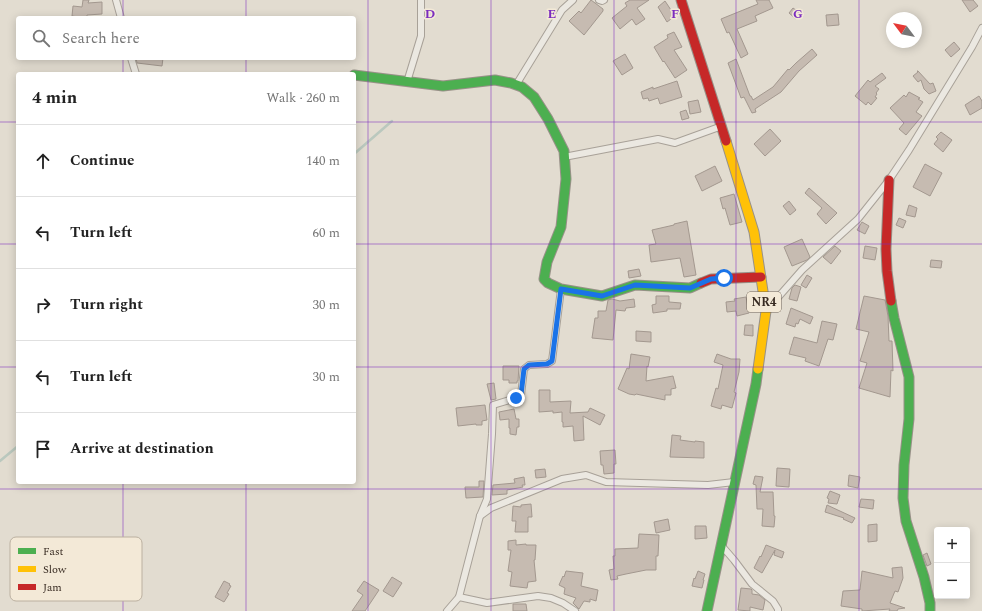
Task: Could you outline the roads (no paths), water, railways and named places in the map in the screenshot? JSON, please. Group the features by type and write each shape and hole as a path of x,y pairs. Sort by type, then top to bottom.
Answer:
{"main road":[{"name":"NR4","path":"681,0 722,126 754,232 766,311 756,384 707,611"},
{"path":"356,75 444,86 495,80 516,84 534,97 548,118 564,151 566,180 561,227 547,262 544,279 548,283 561,289 602,296 635,285 690,288 711,279 761,277"},
{"path":"889,180 886,235 887,271 894,318 909,377 909,419 904,466 903,498 906,521 924,577 930,603 930,611"}],"street":[{"path":"116,0 120,16"},
{"path":"407,82 421,36 421,0"},
{"path":"516,84 562,10 573,0"},
{"path":"599,0 604,0"},
{"path":"766,311 802,270 858,219 889,180 913,145 982,28"},
{"path":"132,60 135,72"},
{"path":"564,157 658,139 675,143 722,126"},
{"path":"447,611 459,597 480,516 487,499 493,405 521,395 524,369 529,365 547,364 552,361 561,289"},
{"path":"480,516 491,508 562,479 586,475 606,482 708,485 734,482"},
{"path":"721,545 752,584 773,601 778,611"},
{"path":"459,597 487,603 538,596 551,598 563,603 575,611"}],"waterway":[{"path":"356,152 392,121"},
{"path":"0,461 16,448"}]}
